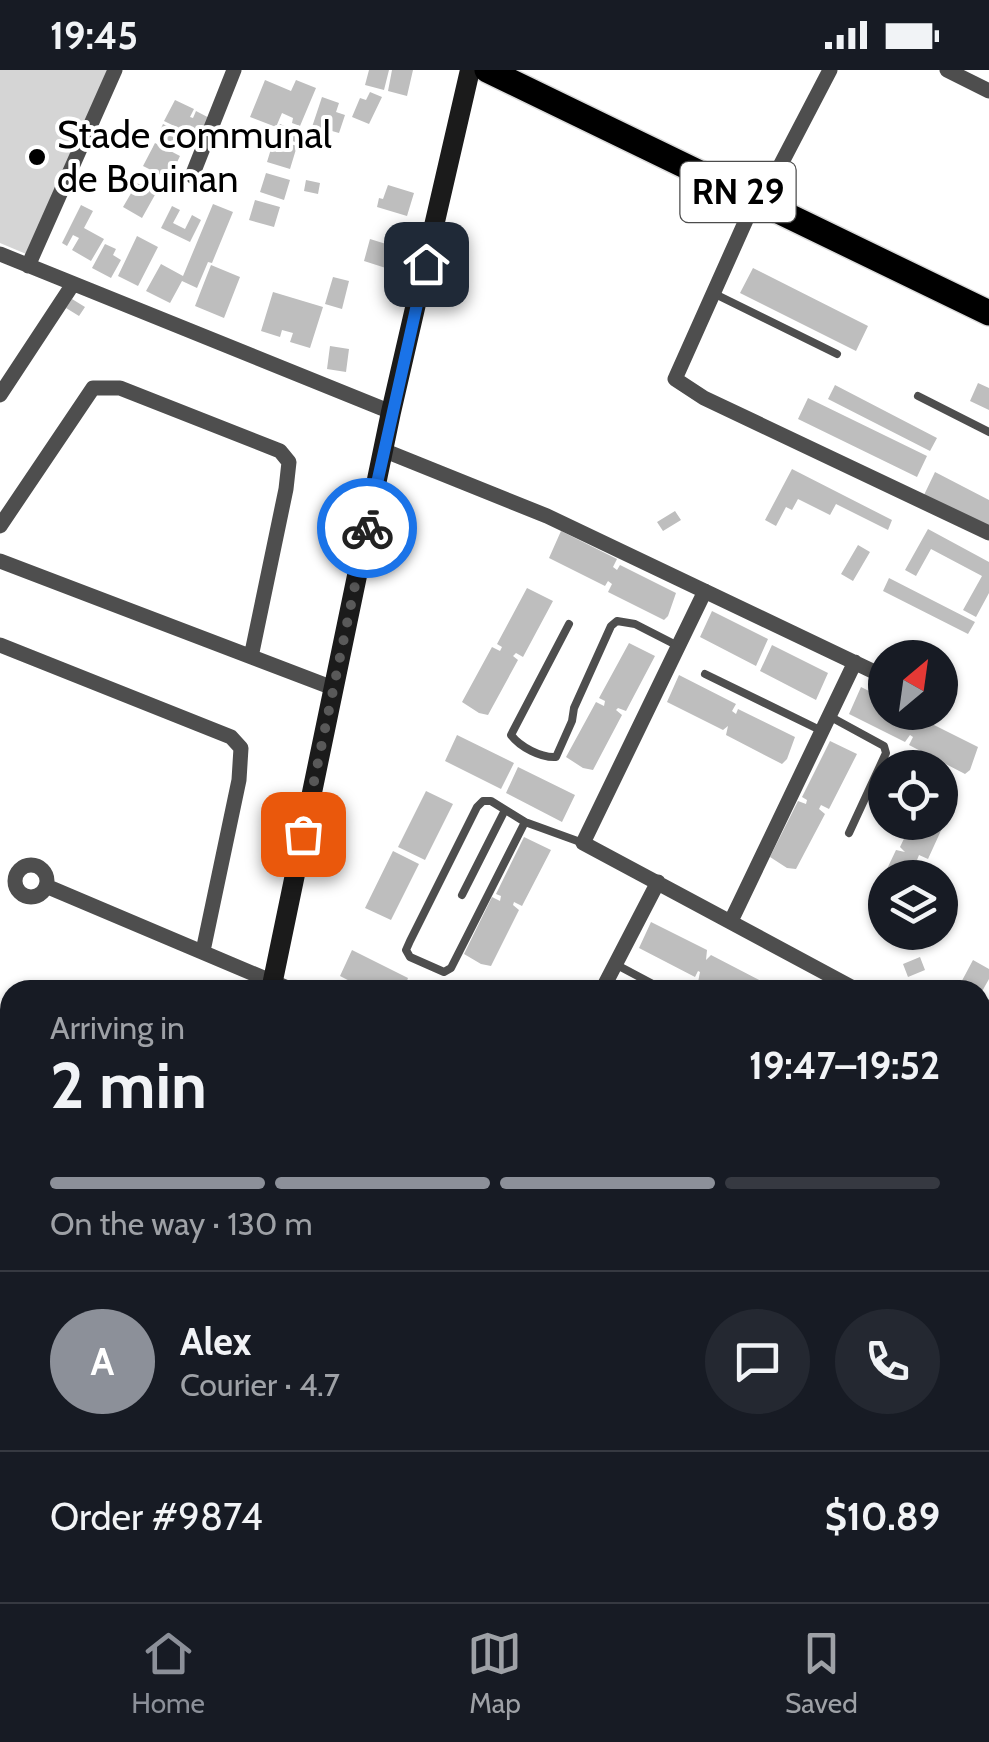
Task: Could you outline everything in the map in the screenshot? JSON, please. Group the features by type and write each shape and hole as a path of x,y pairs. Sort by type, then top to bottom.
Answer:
{"main road":[{"name":"RN 29","path":"487,70 989,313"}],"street":[{"path":"28,266 115,70"},
{"path":"192,176 234,70"},
{"path":"280,980 390,412 470,70"},
{"path":"782,164 830,70"},
{"path":"947,70 989,91"},
{"path":"755,200 676,371 676,379 688,391 989,533"},
{"path":"0,254 390,412"},
{"path":"0,395 74,284"},
{"path":"0,526 93,388 100,386 120,388 280,450 289,462 286,490 251,657"},
{"path":"383,450 547,516 868,668"},
{"path":"0,561 334,688"},
{"path":"705,591 583,843 839,980"},
{"path":"0,645 232,737 242,748 239,780 203,952"},
{"path":"731,921 855,662"},
{"path":"8,874 26,897 42,893 46,886 264,980"},
{"path":"607,980 658,882"}],"lane":[{"path":"712,293 836,354"},
{"path":"918,396 989,432"},
{"path":"569,624 511,735 524,748 550,758 556,757 587,678 617,620 635,624 678,646"},
{"path":"705,674 884,746 886,753 849,833"},
{"path":"526,822 452,968 444,972 410,957 406,950 410,941 476,807 483,801 491,801 526,822 583,843"},
{"path":"462,895 505,810"},
{"path":"616,964 646,980"}],"shaded area":[{"name":"Stade communal de Bouinan","path":"0,70 111,70 31,256 0,243"}],"building":[{"path":"369,70 389,70 384,90 365,85"},
{"path":"392,70 413,70 407,96 388,91"},
{"path":"265,80 291,91 296,80 316,88 300,126 282,113 276,127 250,117"},
{"path":"370,92 382,97 369,124 352,117 360,98 366,100"},
{"path":"322,97 339,103 336,112 345,115 339,133 332,131 329,137 321,134 316,145 307,142"},
{"path":"175,100 194,109 190,117 196,111 217,122 207,142 164,121"},
{"path":"163,124 185,135 179,148 157,137"},
{"path":"280,124 299,132 295,142 275,134"},
{"path":"274,139 297,146 290,169 267,162"},
{"path":"155,143 180,156 169,179 143,166"},
{"path":"266,173 290,180 284,200 260,192"},
{"path":"306,180 320,183 318,194 304,191"},
{"path":"137,183 156,193 142,218 123,207"},
{"path":"388,185 414,193 407,216 377,207"},
{"path":"255,200 280,207 274,227 249,220"},
{"path":"213,204 233,212 197,288 182,281 170,303 146,291 161,264 183,276"},
{"path":"81,205 93,211 84,228 104,239 91,261 72,250 79,238 73,235 67,246 62,243"},
{"path":"172,206 180,210 173,223 185,229 192,215 201,220 190,242 161,228"},
{"path":"137,236 158,247 138,286 118,276"},
{"path":"370,239 399,248 392,270 364,261"},
{"path":"105,244 116,249 113,255 121,260 111,278 92,268"},
{"path":"211,265 240,277 224,318 195,306"},
{"path":"753,268 868,326 856,351 740,293"},
{"path":"395,275 419,282 414,297 390,289"},
{"path":"333,277 349,281 342,309 325,304"},
{"path":"273,292 323,307 310,348 290,342 293,333 282,330 280,337 261,331"},
{"path":"72,299 85,307 79,316 66,308"},
{"path":"330,346 349,349 346,372 327,369"},
{"path":"978,383 989,388 989,410 970,401"},
{"path":"835,385 937,438 930,451 828,399"},
{"path":"808,398 927,456 917,477 798,419"},
{"path":"792,469 892,520 888,530 836,504 830,515 798,499 792,510 786,507 776,526 765,520"},
{"path":"935,472 989,500 989,528 924,495"},
{"path":"675,511 681,520 663,531 657,522"},
{"path":"928,529 989,562 989,593 976,617 963,610 982,576 931,549 916,576 905,570"},
{"path":"561,531 617,559 613,567 617,570 620,565 676,593 668,616 664,620 608,592 612,584 608,581 605,586 549,558"},
{"path":"858,545 870,552 853,581 841,574"},
{"path":"889,578 975,622 968,634 883,591"},
{"path":"527,588 553,601 523,657 516,653 513,656 518,660 488,715 479,713 462,702 492,647 500,651 502,647 497,644"},
{"path":"712,611 768,639 756,666 700,637"},
{"path":"629,643 655,656 626,711 616,710 622,715 593,770 583,768 566,757 596,702 604,706 605,701 599,698"},
{"path":"772,645 828,673 816,700 760,671"},
{"path":"679,675 736,704 732,711 736,714 738,709 795,737 787,759 782,764 726,735 728,726 723,730 667,702"},
{"path":"861,687 868,690 868,724 849,714"},
{"path":"881,730 944,730 978,747 965,774 958,770 958,750 919,750 909,745 913,737 910,735 905,742"},
{"path":"457,735 514,763 501,789 445,761"},
{"path":"830,741 857,754 829,809 821,805 819,809 825,814 796,869 787,868 770,857 798,801 806,804 802,797"},
{"path":"518,767 575,795 562,822 506,793"},
{"path":"426,791 453,804 425,860 398,847"},
{"path":"524,837 551,850 522,906 514,902 519,910 491,966 481,964 464,954 492,897 500,901 501,896 496,894"},
{"path":"903,840 937,840 928,859 919,855 917,860 891,860 896,850 905,852 900,847"},
{"path":"393,851 419,864 391,920 365,908"},
{"path":"651,922 707,950 706,960 711,955 759,980 698,980 700,972 695,977 639,948"},
{"path":"352,950 408,978 348,980 340,976"},
{"path":"920,957 925,970 908,977 903,964"},
{"path":"973,960 989,969 988,980 962,980"}],"way so far":[{"path":"303,834 367,528"}],"place":[{"name":"Stade communal de Bouinan","path":"37,157"}],"route":[{"path":"367,528 426,264"}]}
